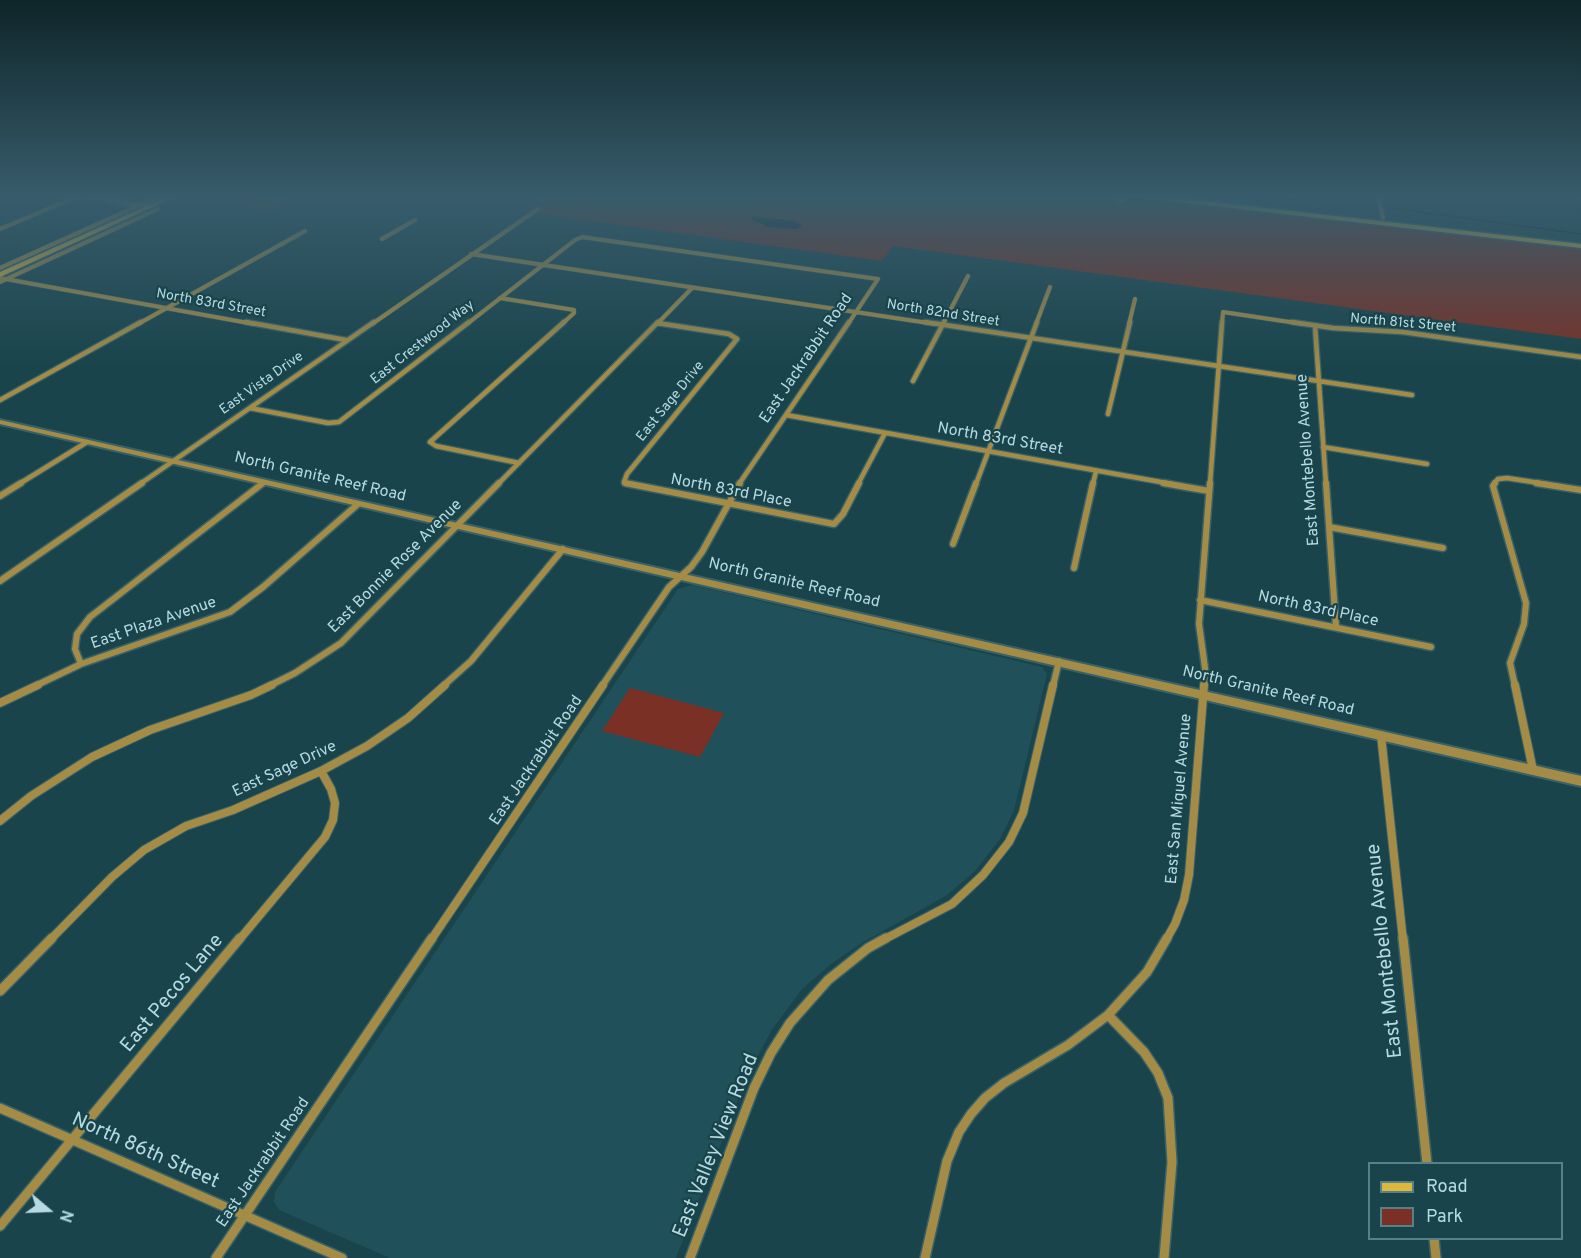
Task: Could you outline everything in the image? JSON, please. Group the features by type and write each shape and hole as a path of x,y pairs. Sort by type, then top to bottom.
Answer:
{"main road":[{"path":"2,278 55,254"}],"street":[{"path":"0,268 32,254"},
{"path":"0,400 264,254"},
{"name":"North 82nd Street","path":"471,254 942,326 1412,394"},
{"name":"East Vista Drive","path":"0,581 471,254"},
{"name":"East Crestwood Way","path":"250,408 335,423 343,420 557,254"},
{"name":"East Crestwood Way","path":"700,254 878,279"},
{"path":"913,381 968,276"},
{"name":"North 83rd Street","path":"2,278 346,340"},
{"name":"East Jackrabbit Road","path":"216,1258 669,587 702,552 727,505 878,279"},
{"path":"953,543 1050,287"},
{"name":"East Bonnie Rose Avenue","path":"0,820 31,796 92,758 150,730 251,695 323,655 356,629 692,288"},
{"path":"501,297 574,310 572,315 430,442 436,446 519,463"},
{"path":"1108,414 1135,299"},
{"name":"North 81st Street","path":"1223,312 1315,326 1403,332 1581,357"},
{"name":"East San Miguel Avenue","path":"925,1258 947,1161 959,1132 971,1114 985,1098 1004,1083 1068,1045 1108,1015 1147,972 1175,924 1184,900 1189,874 1205,668 1199,624 1200,600 1223,312"},
{"name":"East Sage Drive","path":"624,482 627,474 736,342 737,337 657,323"},
{"name":"East Montebello Avenue","path":"1315,326 1336,627"},
{"name":"North 83rd Street","path":"786,415 1209,491"},
{"name":"North Granite Reef Road","path":"2,424 1059,661 1581,781"},
{"name":"North 83rd Place","path":"624,482 636,487 834,524 843,514 885,433"},
{"path":"0,496 87,442"},
{"path":"1323,447 1427,464"},
{"path":"1074,568 1096,471"},
{"path":"1533,770 1511,679 1510,663 1524,624 1526,603 1493,486 1498,479 1516,479 1581,490"},
{"path":"81,664 75,649 77,634 90,617 264,482"},
{"name":"East Plaza Avenue","path":"0,703 81,664 143,641 213,620 230,612 263,587 358,504"},
{"path":"1329,527 1443,548"},
{"name":"East Sage Drive","path":"0,991 112,877 144,850 186,826 252,802 321,771 387,733 408,718 456,677 563,549"},
{"name":"North 83rd Place","path":"1200,600 1431,648"},
{"name":"East Valley View Road","path":"690,1258 754,1088 771,1053 790,1023 828,980 868,948 952,904 983,875 1009,842 1023,813 1059,661"},
{"name":"East Montebello Avenue","path":"1381,735 1427,1162"},
{"name":"East Pecos Lane","path":"0,1226 325,837 333,820 335,803 331,789 321,771"},
{"path":"1108,1015 1144,1052 1158,1073 1168,1098 1172,1162 1164,1258"},
{"name":"North 86th Street","path":"0,1108 342,1258"},
{"path":"1434,1240 1436,1258"}],"shaded area":[{"path":"692,585 1042,667 1047,674 1014,810 1000,839 975,871 947,895 860,944 831,964 802,989 771,1031 747,1077 676,1258 390,1258 279,1210 274,1202 275,1192 678,589"}],"green space":[{"path":"829,254 887,254 882,261"},
{"path":"950,254 1581,254 1581,339"},
{"path":"630,688 724,713 700,757 602,731"}]}
